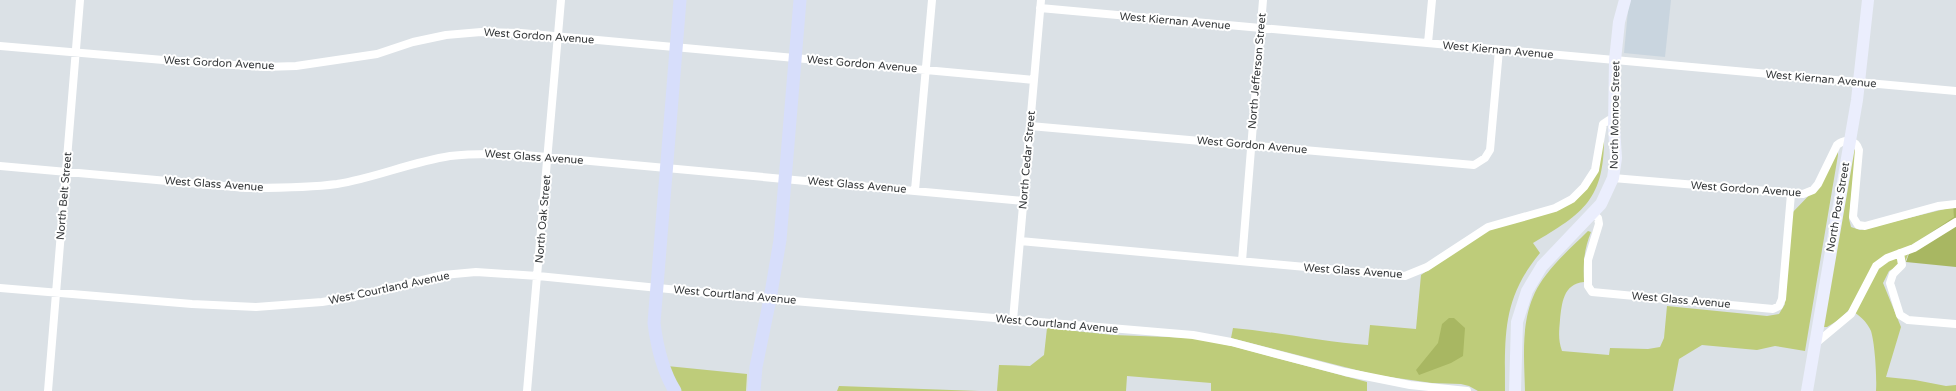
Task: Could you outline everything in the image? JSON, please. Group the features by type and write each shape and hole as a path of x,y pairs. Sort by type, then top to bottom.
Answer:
{"main road":[{"path":"675,391 668,380 658,352 654,323 680,0"},
{"path":"754,391 756,367 780,240 800,0"},
{"name":"North Monroe Street","path":"1616,0 1619,22"},
{"name":"North Monroe Street","path":"1515,391 1517,327 1520,311 1527,291 1542,266 1593,214 1604,198 1613,178 1616,158 1614,120 1615,60 1619,22 1625,0"},
{"name":"North Post Street","path":"1865,0 1865,23"},
{"name":"North Post Street","path":"1807,391 1850,141 1859,82 1868,0"}],"street":[{"name":"North Belt Street","path":"48,391 80,0"},
{"name":"North Oak Street","path":"527,391 561,0"},
{"path":"915,190 932,0"},
{"name":"North Jefferson Street","path":"1242,261 1263,0"},
{"path":"1428,43 1432,0"},
{"name":"West Kiernan Avenue","path":"1040,4 1261,28 1956,91"},
{"name":"North Cedar Street","path":"1013,320 1040,4"},
{"name":"West Gordon Avenue","path":"0,46 264,67 303,65 377,54 413,42 446,35 481,32 558,36 1034,80"},
{"name":"West Gordon Avenue","path":"1030,126 1474,165 1485,158 1490,150 1499,50"},
{"name":"West Glass Avenue","path":"1020,241 1405,276 1418,272 1488,227 1555,208 1572,199 1584,187 1595,170 1603,124 1607,121 1614,120"},
{"name":"West Gordon Avenue","path":"1613,178 1803,194 1813,190 1820,180 1837,145 1841,142 1850,141"},
{"path":"1850,141 1856,144 1859,150 1853,215 1854,221 1858,226 1865,226 1938,206 1956,204"},
{"name":"West Glass Avenue","path":"0,166 246,188 276,188 337,184 367,178 450,156 480,153 666,167 1023,201"},
{"name":"West Glass Avenue","path":"1593,214 1598,218 1599,224 1588,260 1587,276 1590,290 1598,293 1771,309 1777,308 1780,305 1791,194"},
{"path":"1815,344 1851,314 1870,274 1876,266 1886,258 1920,244 1956,222"},
{"path":"1900,253 1902,265 1893,274 1890,283 1900,315 1908,320 1956,324"},
{"name":"West Courtland Avenue","path":"0,288 211,306 269,307 322,302 353,297 443,275 476,272 538,276 770,299 1193,335 1231,342 1345,372 1403,384 1467,391"}],"shaded area":[{"path":"1629,0 1671,0 1665,57 1624,53"}],"green space":[{"path":"1604,133 1601,173 1596,188 1589,201 1567,222 1533,243 1540,253 1518,286 1508,318 1505,352 1505,391 1478,391 1461,384 1432,383 1376,375 1231,338 1233,328 1334,342 1368,345 1370,325 1416,329 1421,275 1481,234 1497,227 1561,208 1584,191"},
{"path":"1838,147 1838,155 1805,351 1775,346 1757,350 1702,345 1679,359 1673,391 1525,391 1525,331 1531,302 1537,288 1546,275 1588,231 1591,232 1584,257 1584,282 1572,286 1565,295 1563,301 1559,332 1562,351 1609,355 1610,348 1648,349 1660,347 1664,338 1667,306 1767,316 1779,314 1785,304 1792,213 1817,187"},
{"path":"1854,148 1856,151 1849,219 1851,227 1860,230 1953,207 1955,217 1912,245 1905,262 1889,271 1883,283 1901,327 1886,377 1915,380 1946,386 1956,385 1956,391 1876,391 1874,344 1870,328 1865,321 1859,315 1849,310 1837,321 1827,327 1823,327"},
{"path":"1953,207 1956,207 1956,267 1906,262 1912,245 1954,217"},
{"path":"1449,318 1454,318 1465,328 1463,356 1451,363 1419,375 1416,370 1438,343 1442,324"},
{"path":"1047,328 1113,335 1194,338 1232,346 1367,382 1367,391 1211,391 1211,383 1127,376 1126,391 997,391 999,365 1030,366 1044,355"},
{"path":"667,366 747,374 746,391 681,391"},
{"path":"839,386 979,391 837,391"}]}
